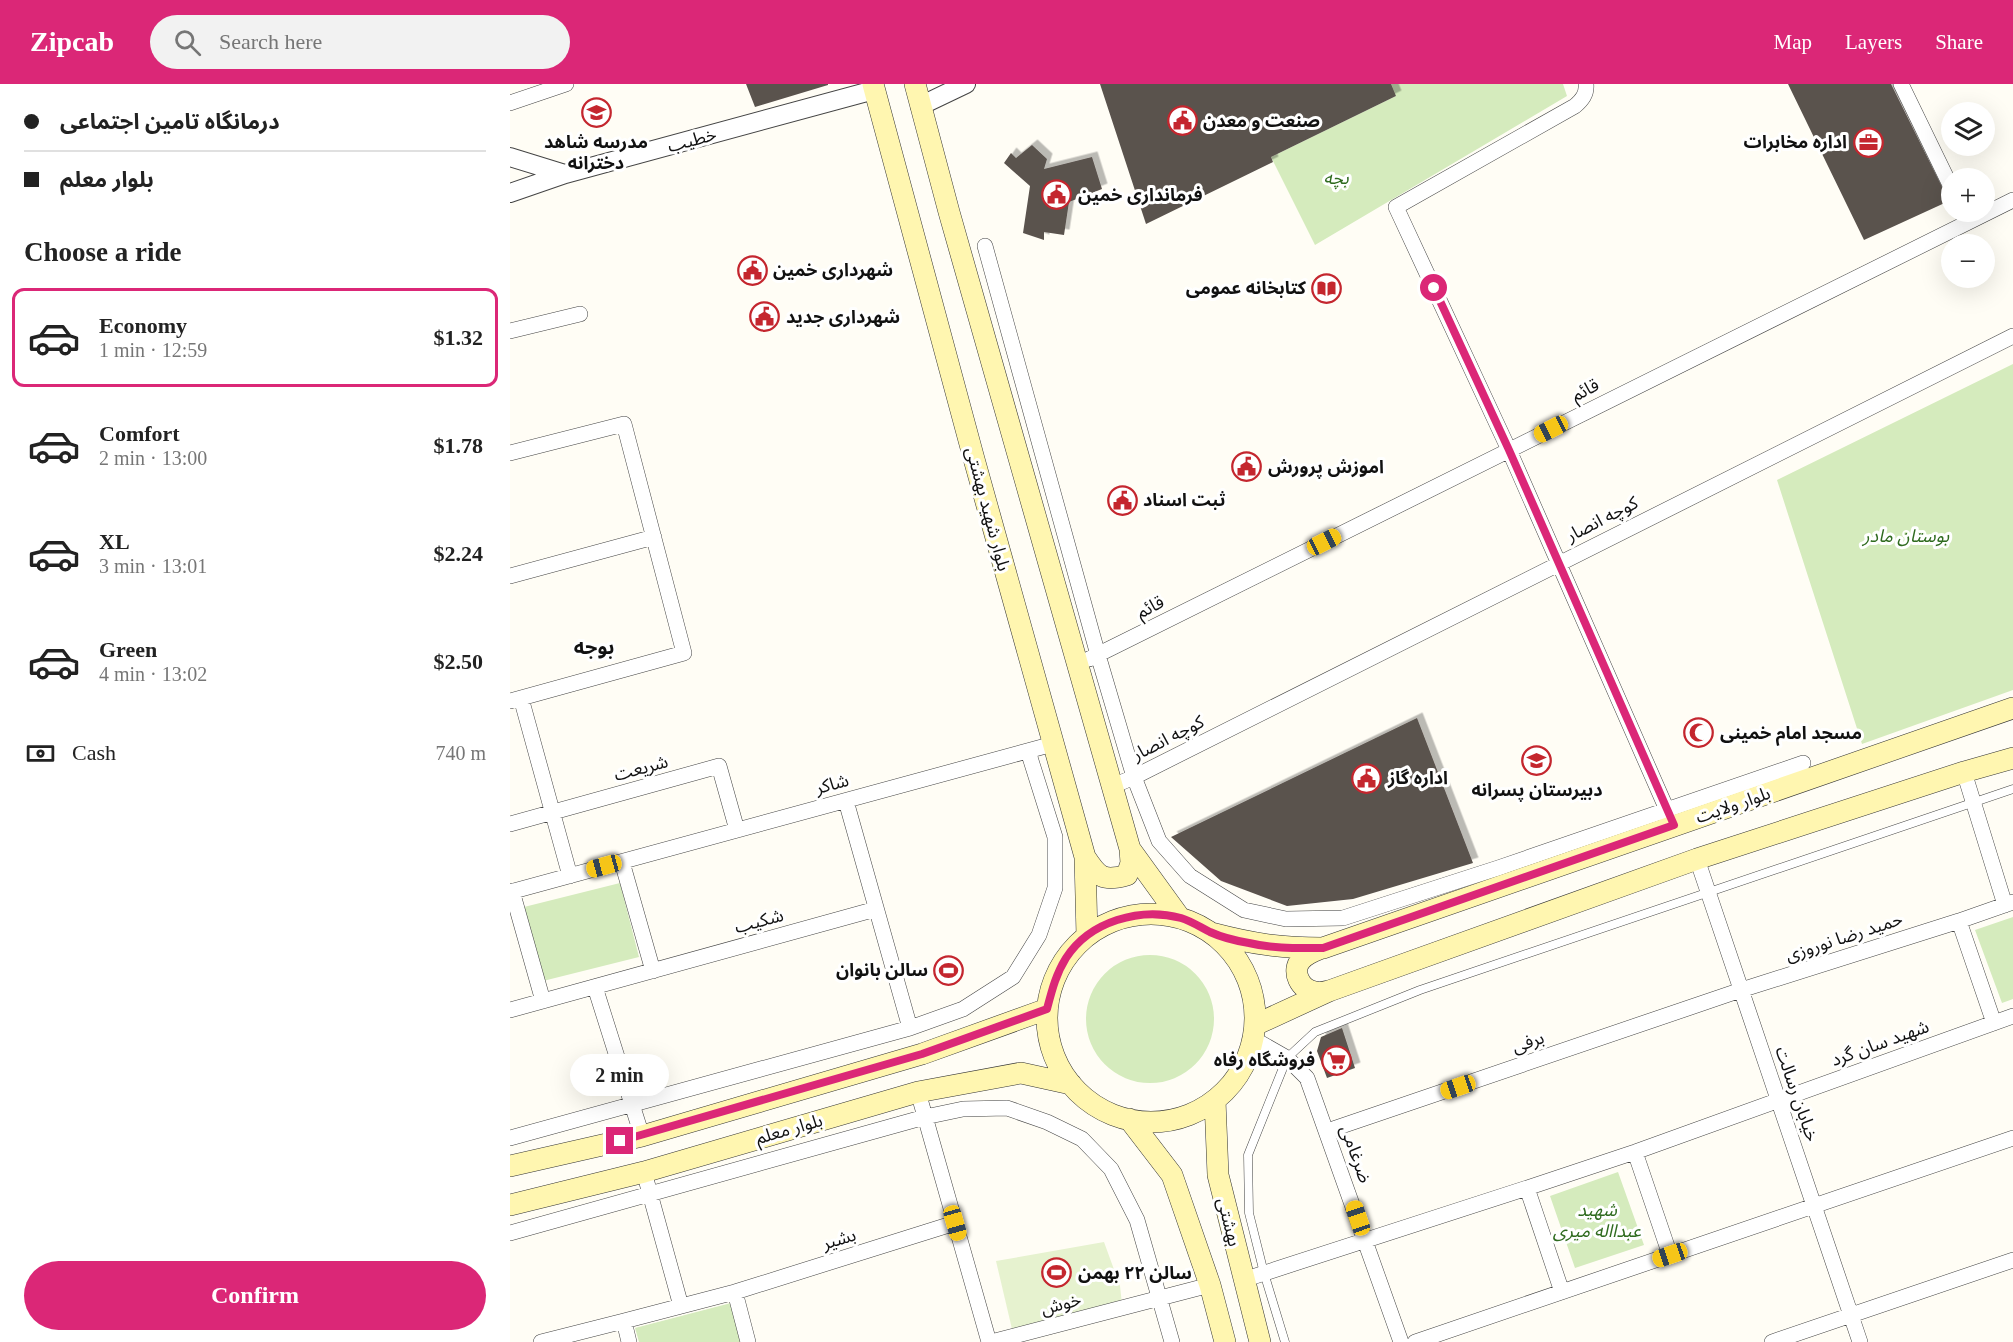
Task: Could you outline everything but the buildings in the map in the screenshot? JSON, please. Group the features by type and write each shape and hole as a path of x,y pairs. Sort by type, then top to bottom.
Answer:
{"main road":[{"path":"915,84 952,224 1113,786 1130,849 1131,863 1127,875 1112,880 1096,874 1085,857"},
{"name":"بلوار شهید بهشتی","path":"873,87 1085,857 1087,936"},
{"name":"بلوار ولایت","path":"1211,933 1250,944 1323,948 1671,817 2013,708"},
{"path":"1254,1032 1329,992 1697,859 2013,758"},
{"path":"1130,849 1180,918"},
{"path":"1157,914 1180,918 1211,933 1237,958 1252,990 1254,1032 1247,1060 1233,1082 1215,1100 1196,1112 1175,1119 1152,1122 1129,1119 1107,1112 1087,1100 1071,1084 1059,1067 1047,1029 1047,1009 1054,981 1067,956 1087,936 1112,922 1134,915 1157,914"},
{"path":"1323,948 1308,953 1299,962 1296,974 1302,986 1313,993 1329,992"},
{"name":"بلوار معلم","path":"510,1166 642,1136 922,1054 1047,1009"},
{"name":"بلوار معلم","path":"510,1205 644,1172 918,1092 1021,1073 1071,1084"},
{"name":"بهشتی","path":"1215,1100 1218,1175 1260,1342"},
{"name":"بهشتی","path":"1129,1119 1172,1175 1210,1285 1225,1342"}],"street":[{"path":"510,103 566,84"},
{"path":"1586,84 1583,100 1575,106 1396,207 1509,450 1671,817"},
{"path":"1901,84 1942,168"},
{"path":"920,106 956,86"},
{"name":"خطیب","path":"510,193 565,174 873,87"},
{"path":"510,157 565,174"},
{"name":"قائم","path":"1995,206 2013,200"},
{"name":"قائم","path":"1078,664 1509,450 1953,222"},
{"path":"985,246 1134,777 1159,841 1190,876 1244,909 1286,919 1343,918 1671,817 1803,763"},
{"path":"510,331 580,314"},
{"name":"کوچه انصار","path":"1113,786 2013,336"},
{"path":"510,453 624,424 684,653 516,700 570,876"},
{"path":"510,576 654,537"},
{"name":"شاکر","path":"511,892 1053,744"},
{"path":"510,1138 910,1028 963,1010 1013,976 1039,935 1055,888 1054,837 1028,751"},
{"name":"شریعت","path":"510,824 719,766 737,830"},
{"path":"1964,772 2009,904"},
{"path":"846,801 910,1028"},
{"name":"خیابان رسالت","path":"1697,859 1860,1342"},
{"path":"622,862 652,971"},
{"path":"510,1010 543,1001 511,892"},
{"name":"حمید رضا نوروزی","path":"1741,990 2009,904"},
{"name":"شکیب","path":"543,1001 876,909"},
{"path":"1959,921 1994,1023"},
{"path":"595,987 642,1136"},
{"name":"برفی","path":"1327,1131 1741,990"},
{"name":"شهید سان گرد","path":"1243,1280 1635,1152 2013,1016"},
{"name":"ضرغامی","path":"1254,1032 1287,1058 1307,1078 1401,1342"},
{"path":"918,1092 990,1342"},
{"path":"510,1233 925,1117 963,1110 1007,1108 1047,1122 1082,1139 1111,1169 1137,1220 1172,1342"},
{"path":"1415,1342 2013,1138"},
{"path":"1635,1152 1670,1255"},
{"path":"644,1172 681,1306"},
{"path":"1527,1188 1562,1292"},
{"name":"بشیر","path":"624,1321 735,1292 955,1223"},
{"path":"1772,1342 2013,1260"},
{"name":"خوش","path":"990,1342 1210,1285"},
{"path":"735,1292 748,1342"},
{"path":"541,1342 624,1321 629,1342"}],"lane":[{"path":"1285,1342 1249,1213 1248,1155 1287,1058 1315,1032 1420,990 2013,789"}],"green space":[{"name":"بچه","path":"1390,84 1563,84 1567,96 1315,245 1271,157 1396,96"},
{"name":"بوستان مادر","path":"2013,364 2013,690 1862,744 1777,480"},
{"path":"620,883 639,957 543,981 524,907"},
{"path":"2013,917 2013,999 2002,1003 1975,930"},
{"path":"1150,955 1174,960 1195,974 1209,995 1214,1019 1209,1043 1195,1064 1174,1078 1150,1083 1126,1078 1105,1064 1091,1043 1086,1019 1091,995 1105,974 1126,960"},
{"name":"شهید عبدااله میری","path":"1618,1172 1644,1245 1575,1268 1550,1196"},
{"name":"سالن ۲۲ بهمن","path":"1104,1242 1120,1286 1122,1304 1012,1329 996,1261"},
{"path":"731,1303 741,1342 639,1342 635,1328"}],"place":[{"name":"مدرسه شاهد دخترانه","path":"596,113"},
{"name":"صنعت و معدن","path":"1182,121"},
{"name":"اداره مخابرات","path":"1868,142"},
{"name":"فرمانداری خمین","path":"1057,195"},
{"name":"شهرداری خمین","path":"752,270"},
{"name":"کتابخانه عمومی","path":"1327,288"},
{"name":"شهرداری جدید","path":"765,317"},
{"name":"اموزش پرورش","path":"1247,467"},
{"name":"ثبت اسناد","path":"1122,500"},
{"name":"مسجد امام خمینی","path":"1699,733"},
{"name":"دبیرستان پسرانه","path":"1537,761"},
{"name":"اداره گاز","path":"1367,778"},
{"name":"سالن بانوان","path":"949,970"},
{"name":"فروشگاه رفاه","path":"1336,1060"},
{"name":"سالن ۲۲ بهمن","path":"1057,1273"}],"district":[{"name":"بوجه","path":"594,647"}],"route":[{"path":"620,1141 922,1054 1047,1009 1054,981 1067,956 1087,936 1112,922 1134,915 1157,914 1180,918 1211,933 1250,944 1281,948 1323,948 1674,825 1509,450 1434,288"}]}
